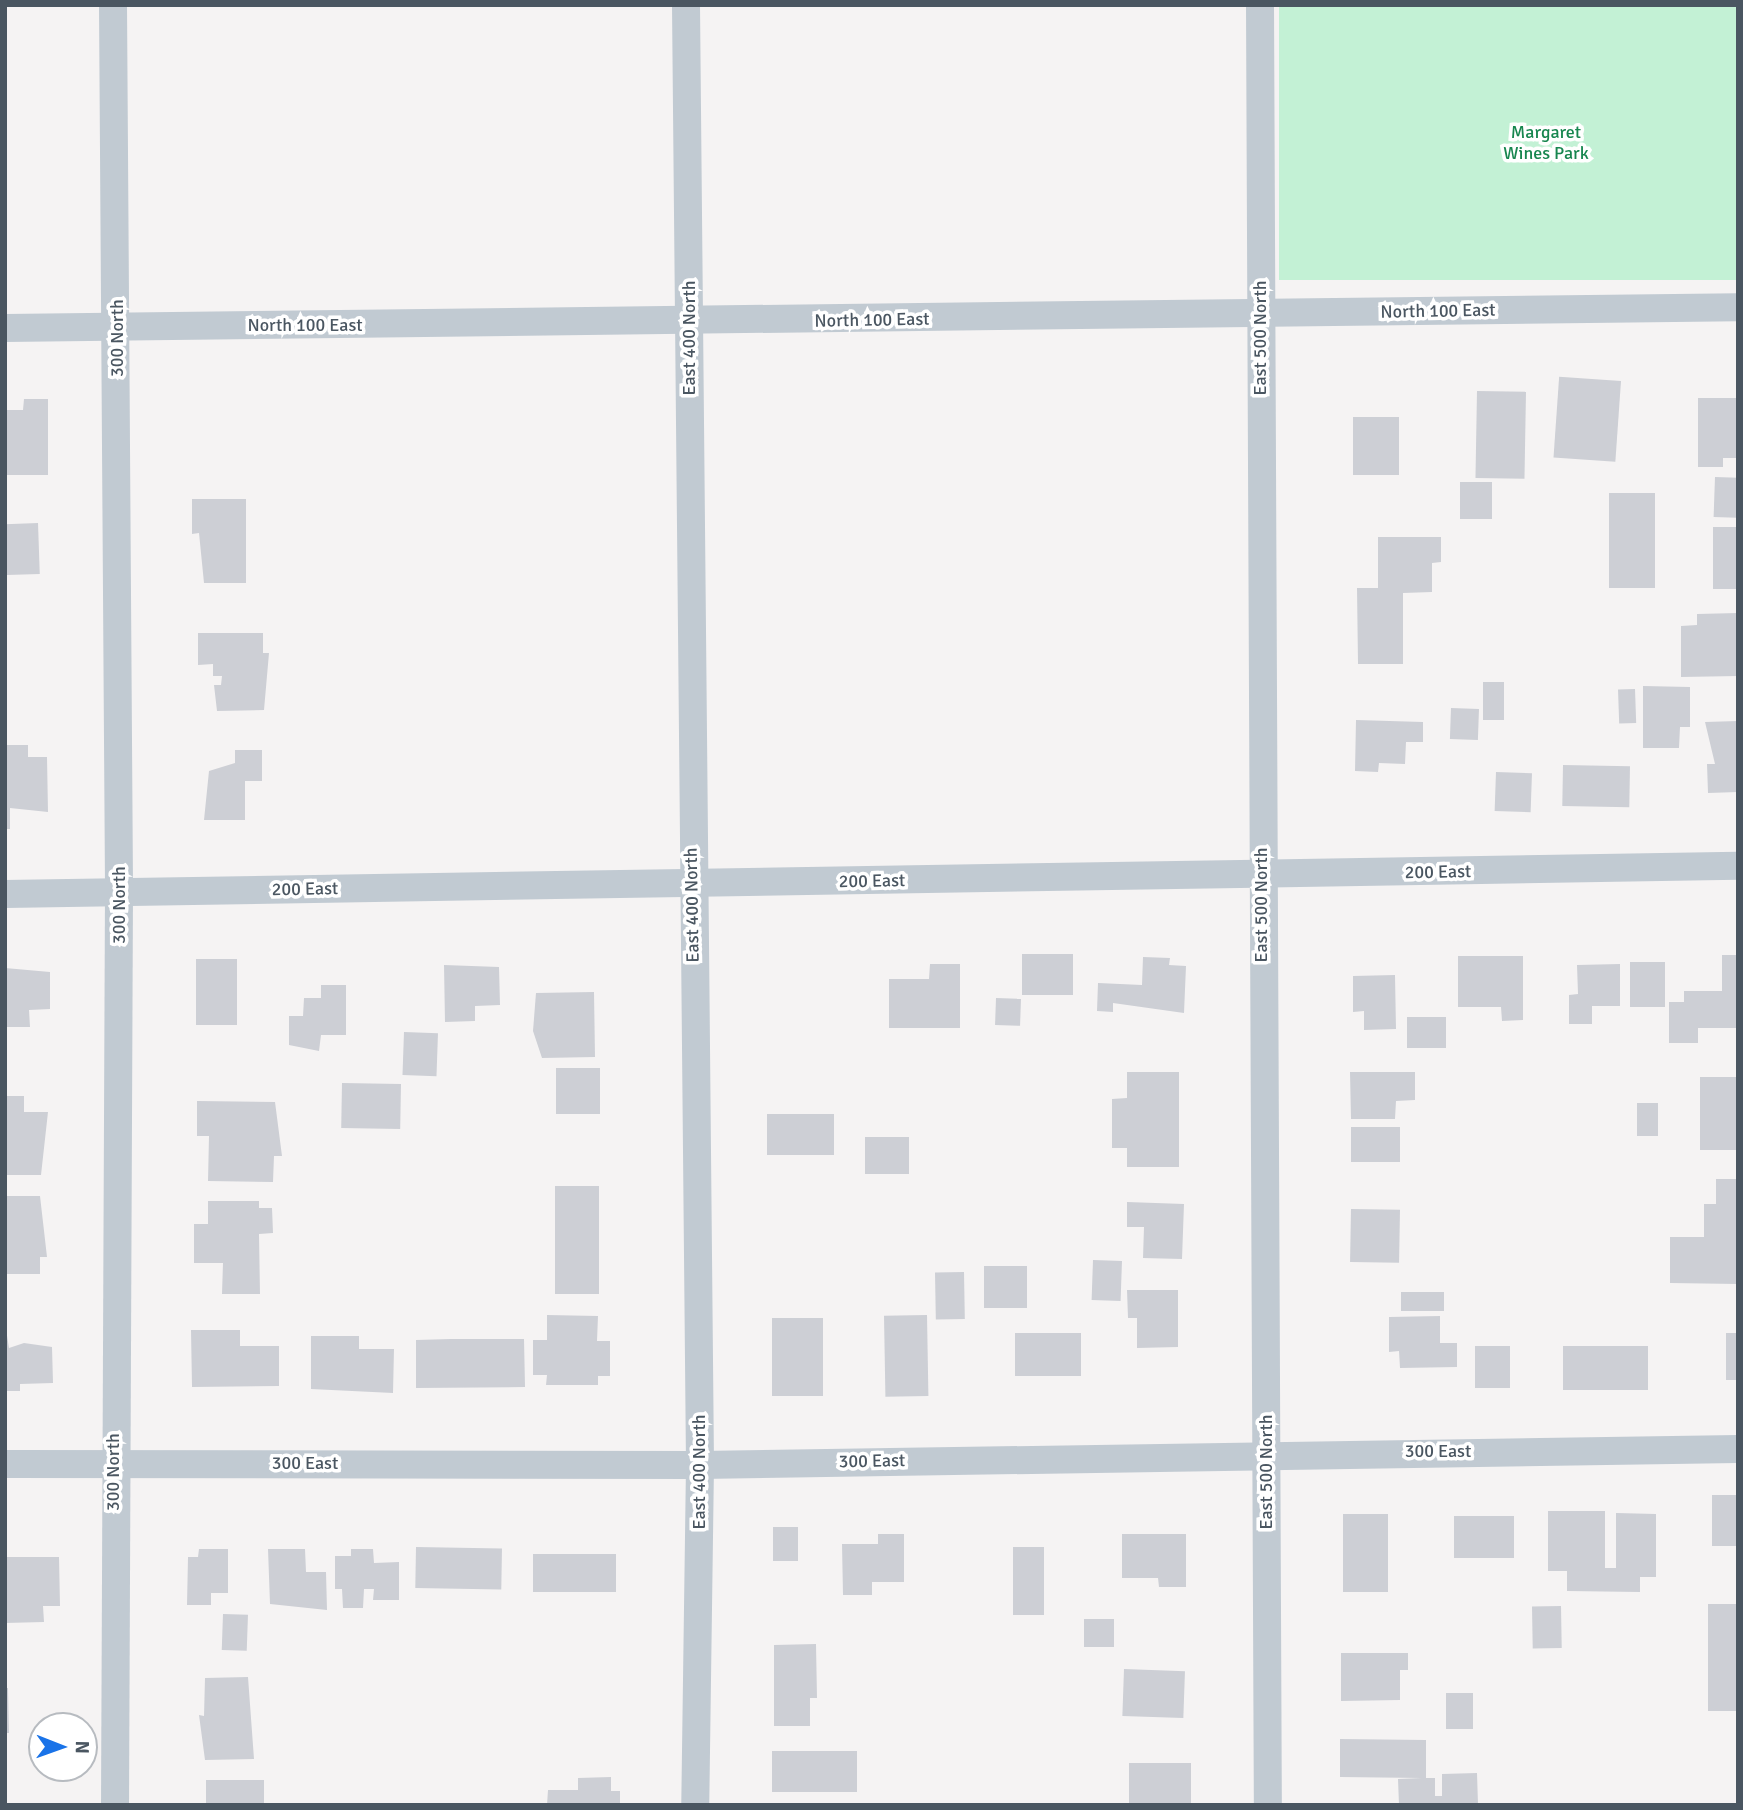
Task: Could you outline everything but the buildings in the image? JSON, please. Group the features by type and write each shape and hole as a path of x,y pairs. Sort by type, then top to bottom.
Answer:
{"street":[{"name":"300 North","path":"113,5 118,326 119,891 113,1462 115,1805"},
{"name":"East 400 North","path":"686,5 691,884 700,1465 695,1805"},
{"name":"East 500 North","path":"1261,5 1260,875 1268,1805"},
{"name":"North 100 East","path":"5,328 689,323 1738,307"},
{"name":"200 East","path":"5,894 1738,866"},
{"name":"300 East","path":"5,1464 113,1462 700,1465 1266,1452 1738,1449"}],"green space":[{"name":"Margaret Wines Park","path":"1279,5 1738,5 1738,280 1279,280"}]}
